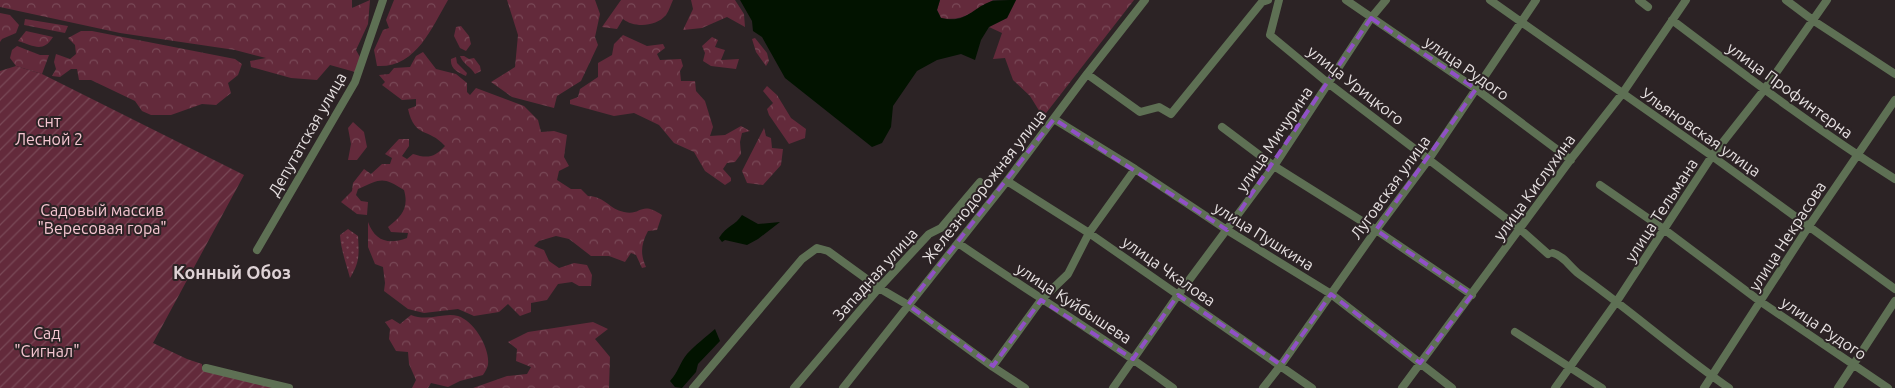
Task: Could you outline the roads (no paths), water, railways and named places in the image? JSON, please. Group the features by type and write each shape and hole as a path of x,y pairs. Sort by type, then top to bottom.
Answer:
{"street":[{"name":"Депутатская улица","path":"257,250 355,82 383,0"},
{"name":"Железнодорожная улица","path":"843,388 1007,181 1145,0"},
{"path":"1087,74 1140,112 1159,107 1171,114 1262,2 1268,0"},
{"name":"улица Урицкого","path":"1280,0 1270,34 1328,83 1550,254 1562,256 1570,267 1729,388"},
{"name":"улица Рудого","path":"1346,0 1476,89 1571,160"},
{"name":"улица Мичурина","path":"1112,388 1178,295 1274,166 1371,18 1386,0"},
{"name":"Ульяновская улица","path":"1490,0 1712,156 1895,289"},
{"name":"Луговская улица","path":"1263,388 1429,159 1536,0"},
{"path":"1639,0 1648,7"},
{"name":"улица Кислухина","path":"1402,388 1622,94 1686,0"},
{"path":"1786,0 1814,21 1895,74"},
{"name":"улица Тельмана","path":"1555,388 1617,301 1712,156 1764,90 1827,0"},
{"name":"улица Профинтерна","path":"1672,20 1764,90 1856,155 1895,179"},
{"name":"улица Некрасова","path":"1704,388 1713,377 1856,155 1895,100"},
{"name":"улица Пушкина","path":"1054,119 1331,294 1452,388"},
{"path":"1222,127 1274,166 1376,230 1472,295"},
{"path":"993,366 1041,300 1068,274 1089,233 1135,169"},
{"name":"улица Чкалова","path":"1007,181 1089,233 1312,388"},
{"name":"Западная улица","path":"794,388 878,288 929,234 941,228 980,182"},
{"name":"улица Рудого","path":"1600,185 1665,230 1761,302 1888,388"},
{"name":"улица Куйбышева","path":"958,243 1041,300 1133,358 1174,388"},
{"path":"692,388 802,259 817,248 828,251 878,288 908,305 1025,388"},
{"path":"1838,388 1895,301"},
{"path":"1515,332 1602,388"},
{"path":"206,368 289,388"}],"district":[{"name":"Конный Обоз","path":"232,273"}],"park label":[{"name":"снт Лесной 2","path":"49,130"},
{"name":"Садовый массив \"Вересовая гора\"","path":"102,219"},
{"name":"Сад \"Сигнал\"","path":"47,342"}]}
